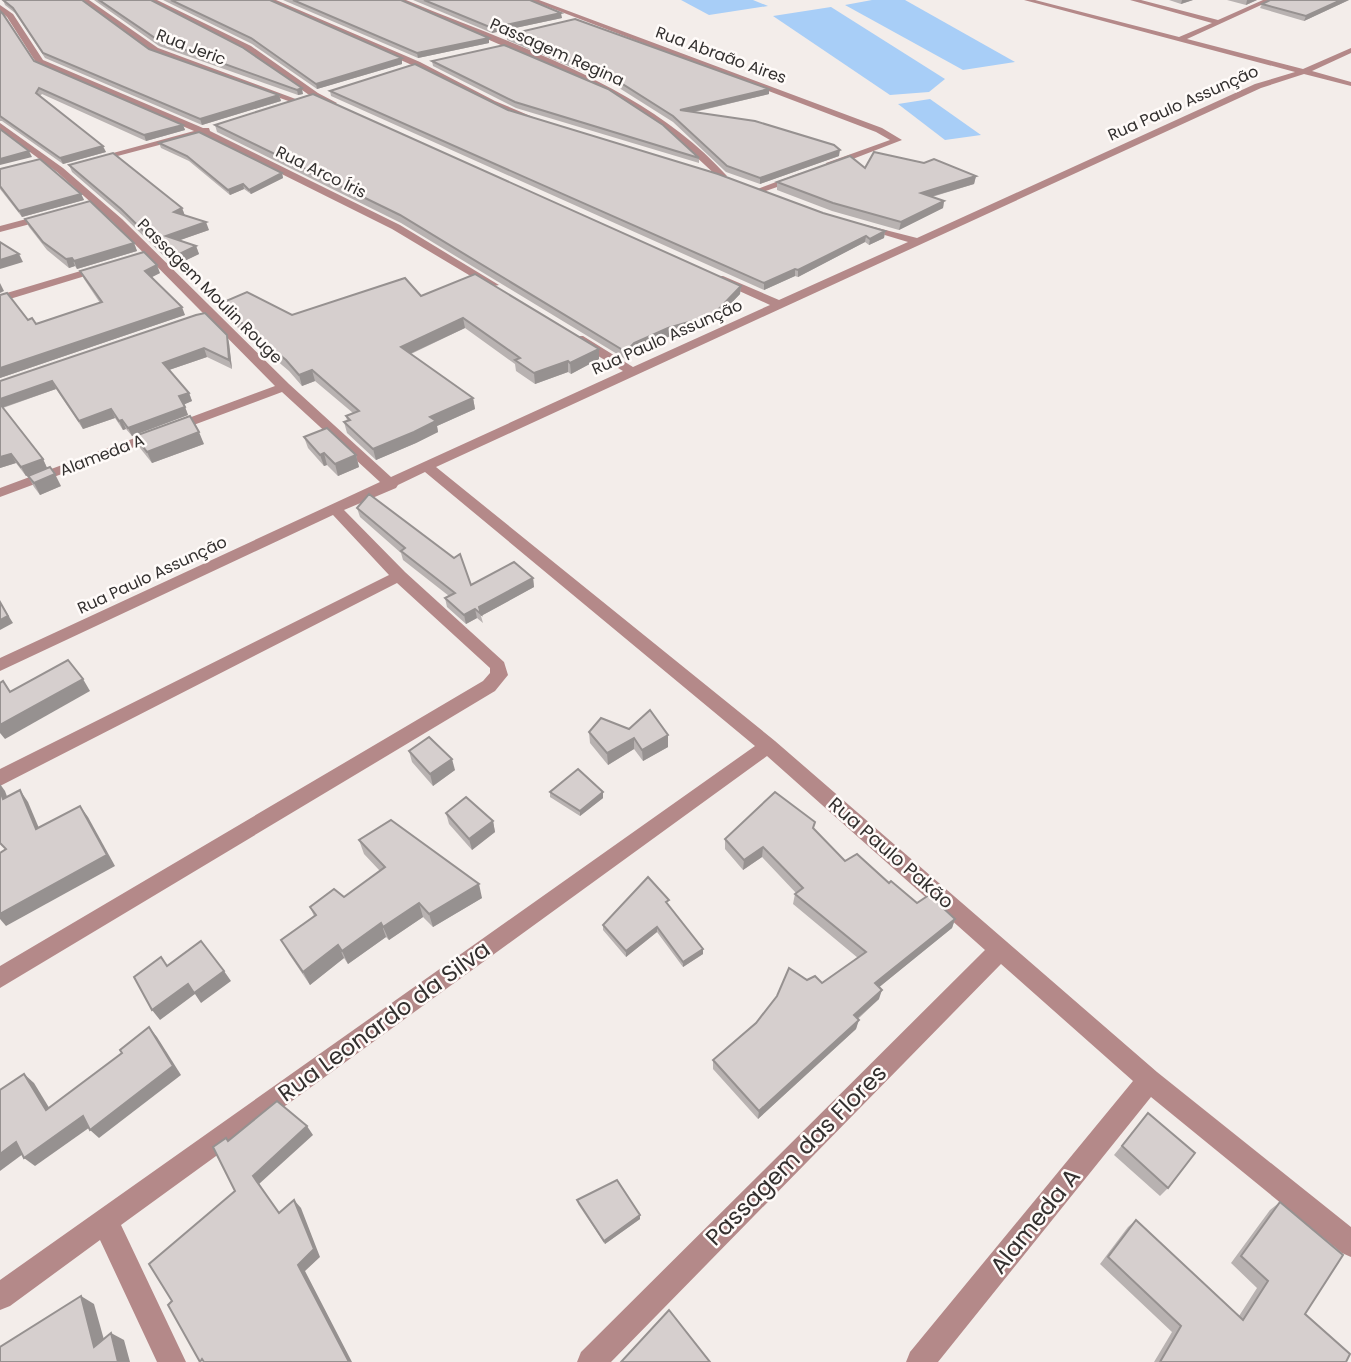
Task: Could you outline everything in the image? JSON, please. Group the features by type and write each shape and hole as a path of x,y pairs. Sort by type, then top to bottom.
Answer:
{"street":[{"path":"0,5 14,0"},
{"name":"Rua Jeric","path":"85,0 155,50 297,101"},
{"path":"152,0 248,48 315,95 340,107"},
{"path":"270,0 417,64 492,103 549,124"},
{"name":"Passagem Regina","path":"401,0 491,43 504,40 612,90 668,126 722,176"},
{"name":"Rua Abraão Aires","path":"533,0 879,130 897,140 822,167"},
{"path":"1027,0 1351,84"},
{"path":"1133,0 1218,22"},
{"path":"1244,0 1261,4"},
{"path":"1181,38 1269,0"},
{"name":"Rua Arco Íris","path":"0,5 40,62 202,131 396,227 499,289"},
{"path":"568,21 581,18"},
{"name":"Rua Paulo Assunção","path":"0,665 391,485 426,466 1258,86 1306,71 1351,50"},
{"path":"401,69 429,62"},
{"path":"283,105 327,92"},
{"name":"Passagem Moulin Rouge","path":"0,126 39,160 61,170 90,204 143,255 209,313 284,387 391,485"},
{"path":"86,163 214,127"},
{"path":"61,170 73,166"},
{"path":"696,168 735,181"},
{"path":"760,190 810,172"},
{"path":"748,185 772,194"},
{"path":"0,229 60,212"},
{"path":"853,223 919,242"},
{"path":"0,299 112,265"},
{"path":"705,271 780,305"},
{"path":"196,317 209,313"},
{"path":"566,330 633,372"},
{"name":"Alameda A","path":"0,493 284,387"},
{"name":"Rua Paulo Pakão","path":"426,466 768,746 1149,1080 1351,1244"},
{"path":"0,978 489,685 499,675 498,666 399,576 335,509"},
{"path":"0,778 399,576"},
{"name":"Rua Leonardo da Silva","path":"0,1296 768,746"},
{"name":"Passagem das Flores","path":"591,1362 1001,949"},
{"name":"Alameda A","path":"920,1362 1149,1080"},
{"path":"105,1221 172,1362"}],"water":[{"path":"681,0 753,0 768,6 709,15"},
{"path":"872,0 905,0 1015,62 963,70 845,5"},
{"path":"831,7 945,79 929,92 890,95 773,16"},
{"path":"930,99 981,135 945,140 898,104"}],"building":[{"path":"3,0 82,0 149,49 279,95 200,119 43,53 13,8"},
{"path":"99,0 151,0 242,47 302,88 297,90 158,40"},
{"path":"171,0 270,0 402,58 316,84 251,38"},
{"path":"293,0 401,0 489,38 417,53"},
{"path":"424,0 530,0 561,13 492,28"},
{"path":"1270,0 1341,0 1306,16 1262,4"},
{"path":"0,11 34,61 183,125 144,135 39,88 36,93 103,146 60,158 0,116"},
{"path":"575,19 769,89 680,110 755,121 834,145 840,150 760,178 727,166 673,116 616,80 507,35"},
{"path":"504,45 608,89 663,125 699,158 515,102 432,61"},
{"path":"415,64 508,110 718,174 823,213 885,231 870,239 866,236 798,270 764,283 330,91"},
{"path":"313,94 741,286 713,315 668,328 634,343 626,352 400,215 215,125"},
{"path":"0,129 29,151 0,159"},
{"path":"199,132 282,173 249,190 243,184 228,190 187,156 159,143"},
{"path":"874,152 924,163 934,159 976,176 921,193 944,201 901,222 833,203 777,182 850,156 865,168"},
{"path":"113,153 182,208 174,212 206,222 166,236 196,246 171,258 121,209 69,165"},
{"path":"40,159 81,194 19,211 0,186 0,169"},
{"path":"90,201 134,243 74,261 72,258 66,259 43,242 25,219"},
{"path":"0,242 19,254 0,260"},
{"path":"144,252 157,265 145,271 182,307 0,368 0,295 7,293 28,320 32,318 36,324 102,302 80,271"},
{"path":"475,274 599,349 570,363 568,361 534,373 515,360 520,358 463,318 401,347 473,398 430,417 436,421 373,449 344,422 350,420 346,416 359,411 312,370 299,375 286,360 219,304 247,292 292,315 405,278 421,296"},
{"path":"205,313 227,335 229,360 204,348 163,363 189,393 179,396 185,407 128,428 111,409 79,421 52,381 0,399 0,381"},
{"path":"0,404 43,459 21,467 11,454 0,457"},
{"path":"190,416 199,432 147,452 135,436"},
{"path":"327,428 356,455 335,464 324,453 320,455 304,437"},
{"path":"50,467 55,474 34,483 28,476"},
{"path":"369,494 454,558 460,554 471,585 514,562 533,578 479,607 481,614 475,609 464,615 445,598 455,593 401,551 405,548 357,508"},
{"path":"0,602 8,616 0,620"},
{"path":"68,660 83,679 0,725 0,683 3,681 10,692"},
{"path":"650,710 668,735 642,750 634,738 607,753 589,732 601,718 629,729"},
{"path":"429,737 452,759 430,774 409,751"},
{"path":"578,769 603,792 580,811 550,792"},
{"path":"0,790 3,799 20,790 36,829 80,806 107,855 0,914 0,853 6,849 0,843"},
{"path":"775,792 815,822 813,828 845,861 857,854 889,883 891,881 917,903 929,895 955,919 875,983 882,990 854,1015 859,1020 759,1111 713,1060 756,1023 777,996 789,968 807,980 815,976 822,983 866,952 795,894 803,888 763,847 744,860 725,839"},
{"path":"466,797 493,821 469,839 446,813"},
{"path":"391,820 479,884 429,914 419,903 383,927 381,923 342,951 338,945 303,972 281,940 316,915 310,907 334,889 344,897 385,867 359,840"},
{"path":"648,877 669,900 666,902 703,949 683,962 657,927 626,951 603,925"},
{"path":"201,941 224,971 194,993 188,984 152,1010 134,977 161,957 167,966"},
{"path":"149,1027 173,1066 90,1130 83,1116 24,1158 16,1142 0,1154 0,1090 24,1074 46,1110 122,1053 120,1050"},
{"path":"277,1101 307,1126 253,1176 279,1213 294,1200 314,1249 298,1265 349,1362 204,1362 202,1359 200,1362 168,1305 172,1301 149,1264 235,1191 213,1147 226,1138 228,1141"},
{"path":"1148,1113 1195,1153 1168,1188 1122,1146"},
{"path":"617,1180 640,1215 604,1241 577,1200"},
{"path":"1280,1202 1343,1255 1305,1314 1350,1354 1346,1362 1160,1362 1181,1326 1108,1257 1136,1220 1243,1320 1268,1281 1241,1256"},
{"path":"81,1296 94,1347 111,1333 118,1362 0,1362 0,1347"},
{"path":"669,1310 710,1362 621,1362"}]}
